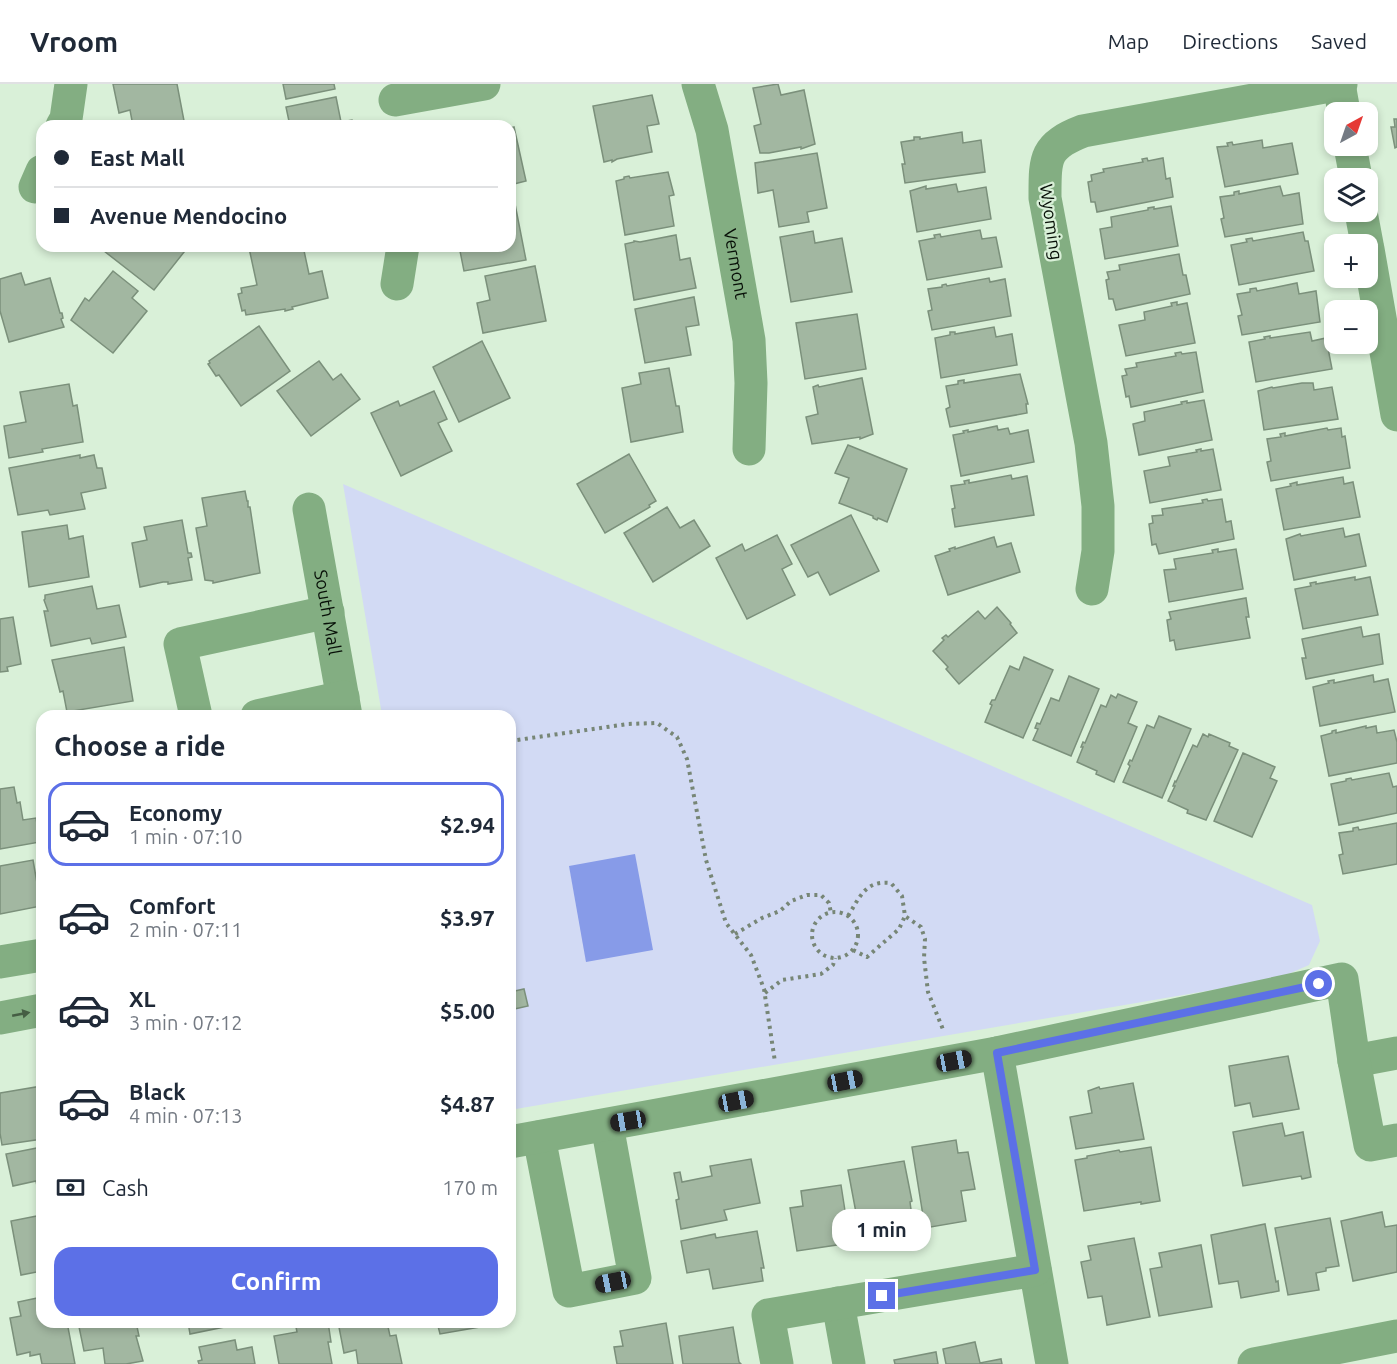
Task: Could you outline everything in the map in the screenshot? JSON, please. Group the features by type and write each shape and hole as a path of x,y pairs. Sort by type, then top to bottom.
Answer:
{"street":[{"path":"65,120 71,84"},
{"path":"395,103 484,84"},
{"name":"Vermont","path":"698,84 712,130 749,340 751,383 748,449"},
{"path":"1340,84 1343,102"},
{"name":"Wyoming","path":"1092,589 1098,551 1098,506 1091,443 1045,198 1045,166 1053,147 1064,138 1083,130 1340,84"},
{"path":"397,284 402,252"},
{"path":"1375,288 1397,415"},
{"name":"South Mall","path":"309,509 344,706"},
{"path":"195,710 180,644 328,612"},
{"path":"309,710 344,706"},
{"path":"0,962 36,956"},
{"path":"607,1125 634,1278 569,1291 525,1139 997,1053 1342,979 1354,1061 1370,1145 1397,1140"},
{"path":"0,1018 36,1011"},
{"path":"997,1053 1052,1364"},
{"path":"1354,1061 1397,1053"},
{"path":"777,1364 768,1315 1035,1270"},
{"path":"838,1303 849,1364"},
{"path":"1254,1364 1397,1336"}],"path":[{"path":"516,740 628,724 657,723 677,737 687,759 705,853 726,923 752,955 765,993 779,1093"},
{"path":"699,854 705,853"},
{"path":"848,916 866,888 880,882 891,883 902,896 905,916 899,929 867,957 853,950"},
{"path":"735,934 780,910 791,901 807,895 821,895 829,903 831,913"},
{"path":"837,912 848,916 857,927 859,938 853,950 845,956 827,957 818,950 812,937 816,922 831,913 837,912"},
{"path":"905,916 921,927 925,939 924,958 928,992 954,1061"},
{"path":"765,993 782,980 821,974 833,965 836,958"}],"shaded area":[{"path":"343,484 1312,905 1320,941 1309,965 1277,979 516,1109 516,710 381,710"}],"water":[{"path":"635,854 653,950 586,962 569,866"}],"building":[{"path":"113,84 177,84 184,120 132,120 130,110 119,113"},
{"path":"283,84 334,84 335,89 286,99"},
{"path":"778,84 781,95 804,90 815,144 801,149 801,147 760,153 754,126 761,124 753,88"},
{"path":"652,95 659,124 647,126 652,152 604,162 593,106"},
{"path":"336,97 341,120 289,120 286,107"},
{"path":"1394,119 1397,119 1397,147 1395,148 1391,127 1395,127"},
{"path":"962,132 963,143 981,140 985,172 905,183 902,164 905,164 901,142 914,140 914,137 920,137 920,139"},
{"path":"516,136 526,181 516,184"},
{"path":"1262,140 1263,148 1292,143 1298,174 1225,187 1217,147 1228,146 1227,143 1232,142 1233,145"},
{"path":"817,153 827,208 807,212 809,222 779,227 773,190 758,193 755,163"},
{"path":"1147,158 1148,161 1163,158 1166,179 1170,178 1173,197 1097,212 1095,202 1091,202 1088,182 1092,181 1091,175 1104,172 1103,169 1143,162 1142,159"},
{"path":"668,172 674,195 669,196 674,226 625,235 616,181 629,176 630,178"},
{"path":"956,184 958,192 986,187 991,219 917,232 910,191 926,186 926,189"},
{"path":"1280,186 1283,196 1299,193 1303,224 1225,237 1220,197 1234,195 1234,192 1239,191 1239,194"},
{"path":"1171,206 1178,246 1105,259 1100,229 1112,227 1111,217 1148,210 1148,208"},
{"path":"516,209 526,260 464,271 460,252 516,252"},
{"path":"980,230 982,239 996,237 1002,267 927,280 919,241 935,238 934,235 940,234 941,237"},
{"path":"813,231 815,243 842,238 852,292 791,302 780,237"},
{"path":"1303,232 1305,241 1308,241 1314,271 1239,285 1231,245 1247,242 1246,239 1252,238 1253,241"},
{"path":"676,235 680,260 690,258 696,288 634,300 625,244"},
{"path":"105,252 184,252 154,290"},
{"path":"250,252 304,252 309,274 322,271 328,298 292,307 293,309 285,311 285,309 246,315 245,310 242,311 238,294 242,293 241,288 257,285"},
{"path":"1179,254 1190,294 1116,310 1113,299 1109,299 1107,272 1120,270 1119,265"},
{"path":"535,266 546,321 483,333 477,303 490,300 485,276"},
{"path":"113,271 138,291 132,298 147,311 113,353 71,320 85,298 89,301"},
{"path":"21,273 25,285 50,278 60,313 62,313 63,318 61,319 64,327 9,342 0,311 0,279"},
{"path":"989,278 990,282 1005,279 1011,316 932,330 928,311 932,310 928,289"},
{"path":"1297,283 1299,294 1316,291 1320,322 1242,335 1238,316 1242,315 1237,294 1250,292 1250,289 1256,288 1257,291"},
{"path":"694,297 699,325 686,327 691,355 645,363 635,309"},
{"path":"1177,302 1177,305 1187,303 1195,343 1126,356 1119,325 1145,320 1144,312 1172,306 1171,303"},
{"path":"857,314 866,369 805,379 796,323"},
{"path":"259,326 290,371 241,406 219,375 216,376 208,364 209,361"},
{"path":"994,327 996,337 1012,334 1017,365 941,378 935,338 950,335 950,332 955,332 955,334"},
{"path":"1310,332 1312,341 1324,338 1324,354 1329,354 1332,369 1256,382 1249,342 1265,339 1264,337 1270,336 1270,338"},
{"path":"482,341 510,398 459,422 433,367"},
{"path":"1181,352 1182,354 1196,352 1203,392 1131,407 1129,396 1126,397 1122,376 1127,375 1125,369 1137,367 1136,363 1176,356 1175,353"},
{"path":"319,361 333,380 341,374 360,399 311,436 277,391"},
{"path":"669,368 683,432 631,442 622,388 641,384 639,373"},
{"path":"1020,374 1028,404 1026,404 1027,413 950,427 946,409 950,407 946,386 958,384 958,381 964,380 964,383"},
{"path":"862,378 873,434 860,439 860,437 812,444 806,417 818,414 813,387"},
{"path":"1313,383 1314,390 1332,387 1338,419 1264,430 1258,391"},
{"path":"69,384 73,406 77,405 83,442 42,449 43,452 9,458 4,426 26,422 20,392"},
{"path":"434,391 447,419 438,423 452,451 401,476 371,413 398,401 400,406"},
{"path":"1204,400 1212,440 1139,455 1133,424 1145,421 1144,412 1182,404 1181,402"},
{"path":"997,426 998,430 1008,428 1010,434 1028,430 1034,462 961,476 953,435 964,433 963,431"},
{"path":"1327,428 1328,430 1341,428 1342,437 1345,436 1350,468 1271,481 1267,462 1271,461 1267,439 1281,437 1280,434 1285,433 1285,436"},
{"path":"848,445 907,469 887,522 878,518 877,520 873,516 839,503 849,478 835,473"},
{"path":"1201,449 1201,451 1213,449 1221,490 1150,503 1144,471 1170,466 1168,457 1197,452 1196,450"},
{"path":"629,454 656,501 649,505 650,507 605,533 577,484"},
{"path":"80,455 80,458 94,455 97,468 102,468 106,488 81,493 85,509 50,515 48,510 18,515 9,468"},
{"path":"1011,475 1012,479 1027,476 1034,515 955,527 952,509 955,508 951,486 965,484 964,481 969,480 969,483"},
{"path":"1343,477 1344,484 1353,482 1360,517 1284,530 1276,489 1291,486 1290,484 1297,482 1297,485"},
{"path":"245,491 248,507 250,507 260,573 213,583 213,581 205,580 196,528 207,526 202,498"},
{"path":"1207,499 1208,501 1222,499 1226,522 1231,521 1234,539 1159,554 1156,544 1152,545 1149,524 1153,523 1152,516 1163,515 1162,509 1203,503 1202,500"},
{"path":"667,507 680,528 694,520 710,546 653,582 624,533"},
{"path":"851,515 879,571 830,595 818,572 808,577 791,545"},
{"path":"182,520 188,553 191,553 192,557 188,558 192,580 168,584 168,582 163,582 140,587 132,543 147,540 144,527"},
{"path":"67,525 69,539 83,536 89,577 29,587 22,532"},
{"path":"1343,528 1345,537 1359,534 1366,566 1294,580 1286,539 1300,534 1301,536"},
{"path":"777,535 792,564 782,569 795,595 747,619 716,558 742,544 745,551"},
{"path":"994,537 997,547 1011,543 1020,572 948,595 935,556 955,547 955,549"},
{"path":"1218,549 1218,552 1236,549 1243,589 1169,602 1164,570 1176,569 1174,559 1213,553 1212,550"},
{"path":"1355,577 1355,580 1370,577 1378,615 1303,629 1295,589 1311,586 1310,583"},
{"path":"92,586 97,609 119,605 126,637 92,644 90,638 51,646 44,611 48,611 44,600 45,595"},
{"path":"1246,598 1249,617 1246,617 1250,638 1176,650 1174,640 1170,641 1167,620 1171,619 1169,612"},
{"path":"997,607 1017,633 959,684 946,669 948,667 933,651 944,640 942,638 946,635 948,637 978,611 985,619"},
{"path":"13,617 21,664 7,667 8,671 0,672 0,619"},
{"path":"1361,627 1363,637 1379,634 1383,664 1306,679 1302,658 1306,658 1302,639"},
{"path":"124,647 133,701 67,710 63,691 60,692 52,660"},
{"path":"1024,657 1053,670 1023,738 985,722 992,705 990,704 992,700 995,700 1010,666 1019,670"},
{"path":"1373,675 1374,682 1388,679 1395,712 1320,726 1313,687 1329,683 1328,681 1334,680 1334,683"},
{"path":"1069,676 1099,689 1071,756 1033,740 1038,729 1035,728 1037,723 1040,724 1051,698 1059,701"},
{"path":"1118,694 1137,702 1128,723 1137,727 1114,782 1077,762 1083,742 1085,743 1101,705 1106,707 1111,695 1116,698"},
{"path":"1159,716 1191,729 1162,798 1123,782 1130,766 1128,764 1130,760 1132,761 1147,725 1154,728"},
{"path":"1366,726 1366,728 1376,726 1377,733 1394,730 1397,742 1397,763 1329,776 1321,736 1336,730 1336,733"},
{"path":"1203,734 1208,737 1209,734 1230,743 1229,746 1238,750 1206,820 1187,813 1188,810 1168,801 1193,745 1197,747"},
{"path":"1243,753 1275,767 1270,778 1277,781 1252,837 1214,821"},
{"path":"1389,773 1393,787 1397,786 1397,813 1339,825 1331,784 1351,778 1352,780"},
{"path":"14,787 17,803 20,802 23,820 36,818 36,843 0,849 0,789"},
{"path":"1397,823 1397,864 1343,874 1339,855 1343,854 1339,833 1353,831 1353,828 1358,827 1359,830"},
{"path":"33,860 36,877 36,907 0,914 0,866"},
{"path":"524,989 528,1006 516,1009 516,991"},
{"path":"1288,1056 1299,1109 1253,1117 1250,1103 1235,1106 1229,1066"},
{"path":"1133,1083 1144,1139 1076,1149 1070,1117 1092,1113 1088,1091 1099,1087 1100,1089"},
{"path":"36,1087 36,1140 2,1145 0,1093"},
{"path":"1282,1123 1285,1136 1303,1132 1311,1177 1302,1179 1301,1176 1243,1186 1233,1132"},
{"path":"956,1140 958,1153 968,1152 975,1189 961,1191 966,1221 925,1228 912,1147"},
{"path":"1151,1147 1160,1201 1084,1211 1075,1160 1119,1150 1120,1152"},
{"path":"36,1148 36,1181 13,1186 6,1154"},
{"path":"751,1159 760,1203 724,1210 727,1220 681,1229 674,1173 680,1172 682,1182 712,1176 710,1166"},
{"path":"904,1161 912,1201 910,1202 912,1217 914,1216 917,1227 874,1234 871,1215 857,1218 848,1170"},
{"path":"841,1185 850,1243 797,1251 790,1208 803,1206 801,1191"},
{"path":"1382,1212 1385,1227 1397,1225 1397,1272 1353,1281 1341,1221"},
{"path":"36,1216 36,1272 21,1275 11,1221"},
{"path":"1330,1218 1339,1266 1326,1268 1326,1271 1316,1273 1319,1290 1288,1295 1275,1228"},
{"path":"1265,1224 1279,1291 1241,1298 1238,1281 1219,1284 1211,1235"},
{"path":"757,1231 764,1268 761,1268 763,1281 713,1289 709,1269 687,1273 681,1241 715,1234 716,1238"},
{"path":"1134,1238 1150,1317 1107,1325 1102,1296 1088,1298 1081,1262 1091,1260 1088,1246"},
{"path":"1201,1245 1212,1307 1159,1316 1150,1269 1162,1267 1159,1253"},
{"path":"36,1298 36,1328 68,1328 75,1364 42,1364 40,1354 30,1356 30,1352 17,1355 10,1318 21,1316 18,1302"},
{"path":"666,1323 673,1364 617,1364 614,1347 623,1346 620,1331"},
{"path":"733,1327 741,1364 683,1364 679,1336"},
{"path":"79,1328 137,1328 139,1336 136,1336 143,1361 105,1364 103,1348 84,1351"},
{"path":"189,1328 220,1328 190,1334"},
{"path":"296,1328 329,1328 331,1342 328,1342 332,1364 279,1364 274,1336 297,1332"},
{"path":"339,1328 388,1328 390,1336 396,1335 402,1364 358,1364 356,1350 344,1353"},
{"path":"438,1328 474,1328 440,1334"},
{"path":"235,1340 237,1350 252,1347 255,1364 199,1364 198,1361 202,1360 199,1347"},
{"path":"975,1342 980,1363 1001,1359 1002,1364 946,1364 943,1349"},
{"path":"936,1352 938,1364 895,1364 894,1360"}],"route":[{"path":"882,1296 1035,1270 997,1053 1319,984"}]}
